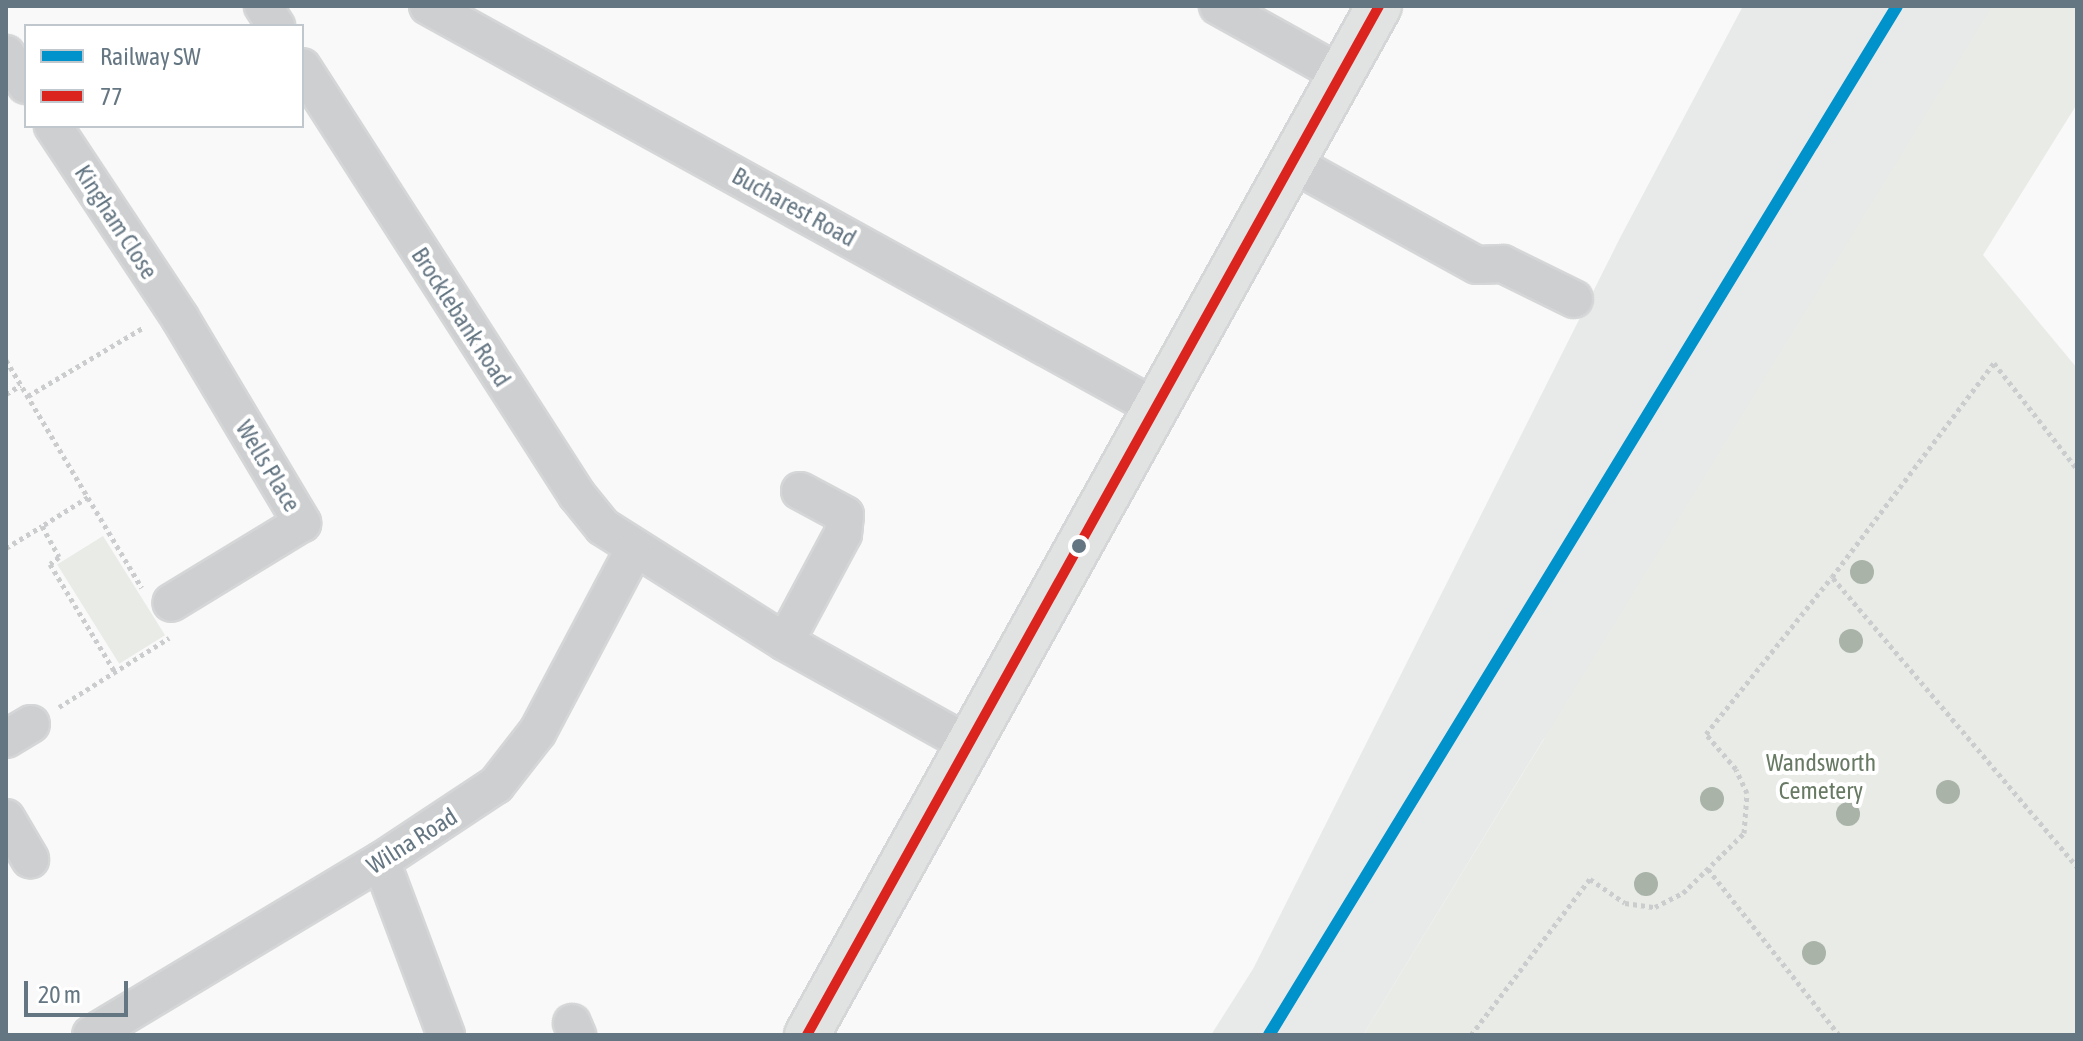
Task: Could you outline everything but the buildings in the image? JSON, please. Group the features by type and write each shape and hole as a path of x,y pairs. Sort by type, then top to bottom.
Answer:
{"main road":[{"path":"807,1035 1158,409 1379,6"}],"street":[{"path":"263,6 275,24"},
{"name":"Bucharest Road","path":"428,6 1158,409"},
{"path":"1218,6 1340,74"},
{"path":"6,54 24,82"},
{"name":"Brocklebank Road","path":"304,70 577,495 603,527 634,550 785,642 970,745"},
{"name":"Kingham Close","path":"54,128 176,314"},
{"path":"1292,163 1477,265 1503,264 1574,299"},
{"name":"Wells Place","path":"161,609 302,523 176,314"},
{"path":"785,642 844,524 845,515 800,491"},
{"name":"Wilna Road","path":"91,1035 381,861 496,785 538,731 634,550"},
{"path":"6,818 30,859"},
{"path":"381,861 446,1035"}],"path":[{"path":"28,396 176,314"},
{"path":"6,360 88,497 161,609 170,637 18,732"},
{"path":"1471,1035 1590,879 1625,903 1655,907 1683,893 1744,833 1747,793 1736,769 1706,734 1832,577 1994,363 2077,469"},
{"path":"6,394 21,385"},
{"path":"6,548 88,497"},
{"path":"42,526 59,557 50,564 115,672"},
{"path":"1832,577 2077,867"},
{"path":"1708,869 1839,1035"}],"shaded area":[{"path":"1743,6 2077,6 2077,104 1543,740 1363,1035 1211,1035 1253,969 1621,236"}],"green space":[{"name":"Wandsworth Cemetery","path":"1992,6 2077,6 2077,104 1983,255 2077,368 2077,1035 1363,1035"},
{"path":"103,536 165,635 119,664 57,565"}],"rail line":[{"name":"SW","path":"1269,1035 1897,6"}],"transit line":[{"name":"77","path":"807,1035 1379,6"}]}
